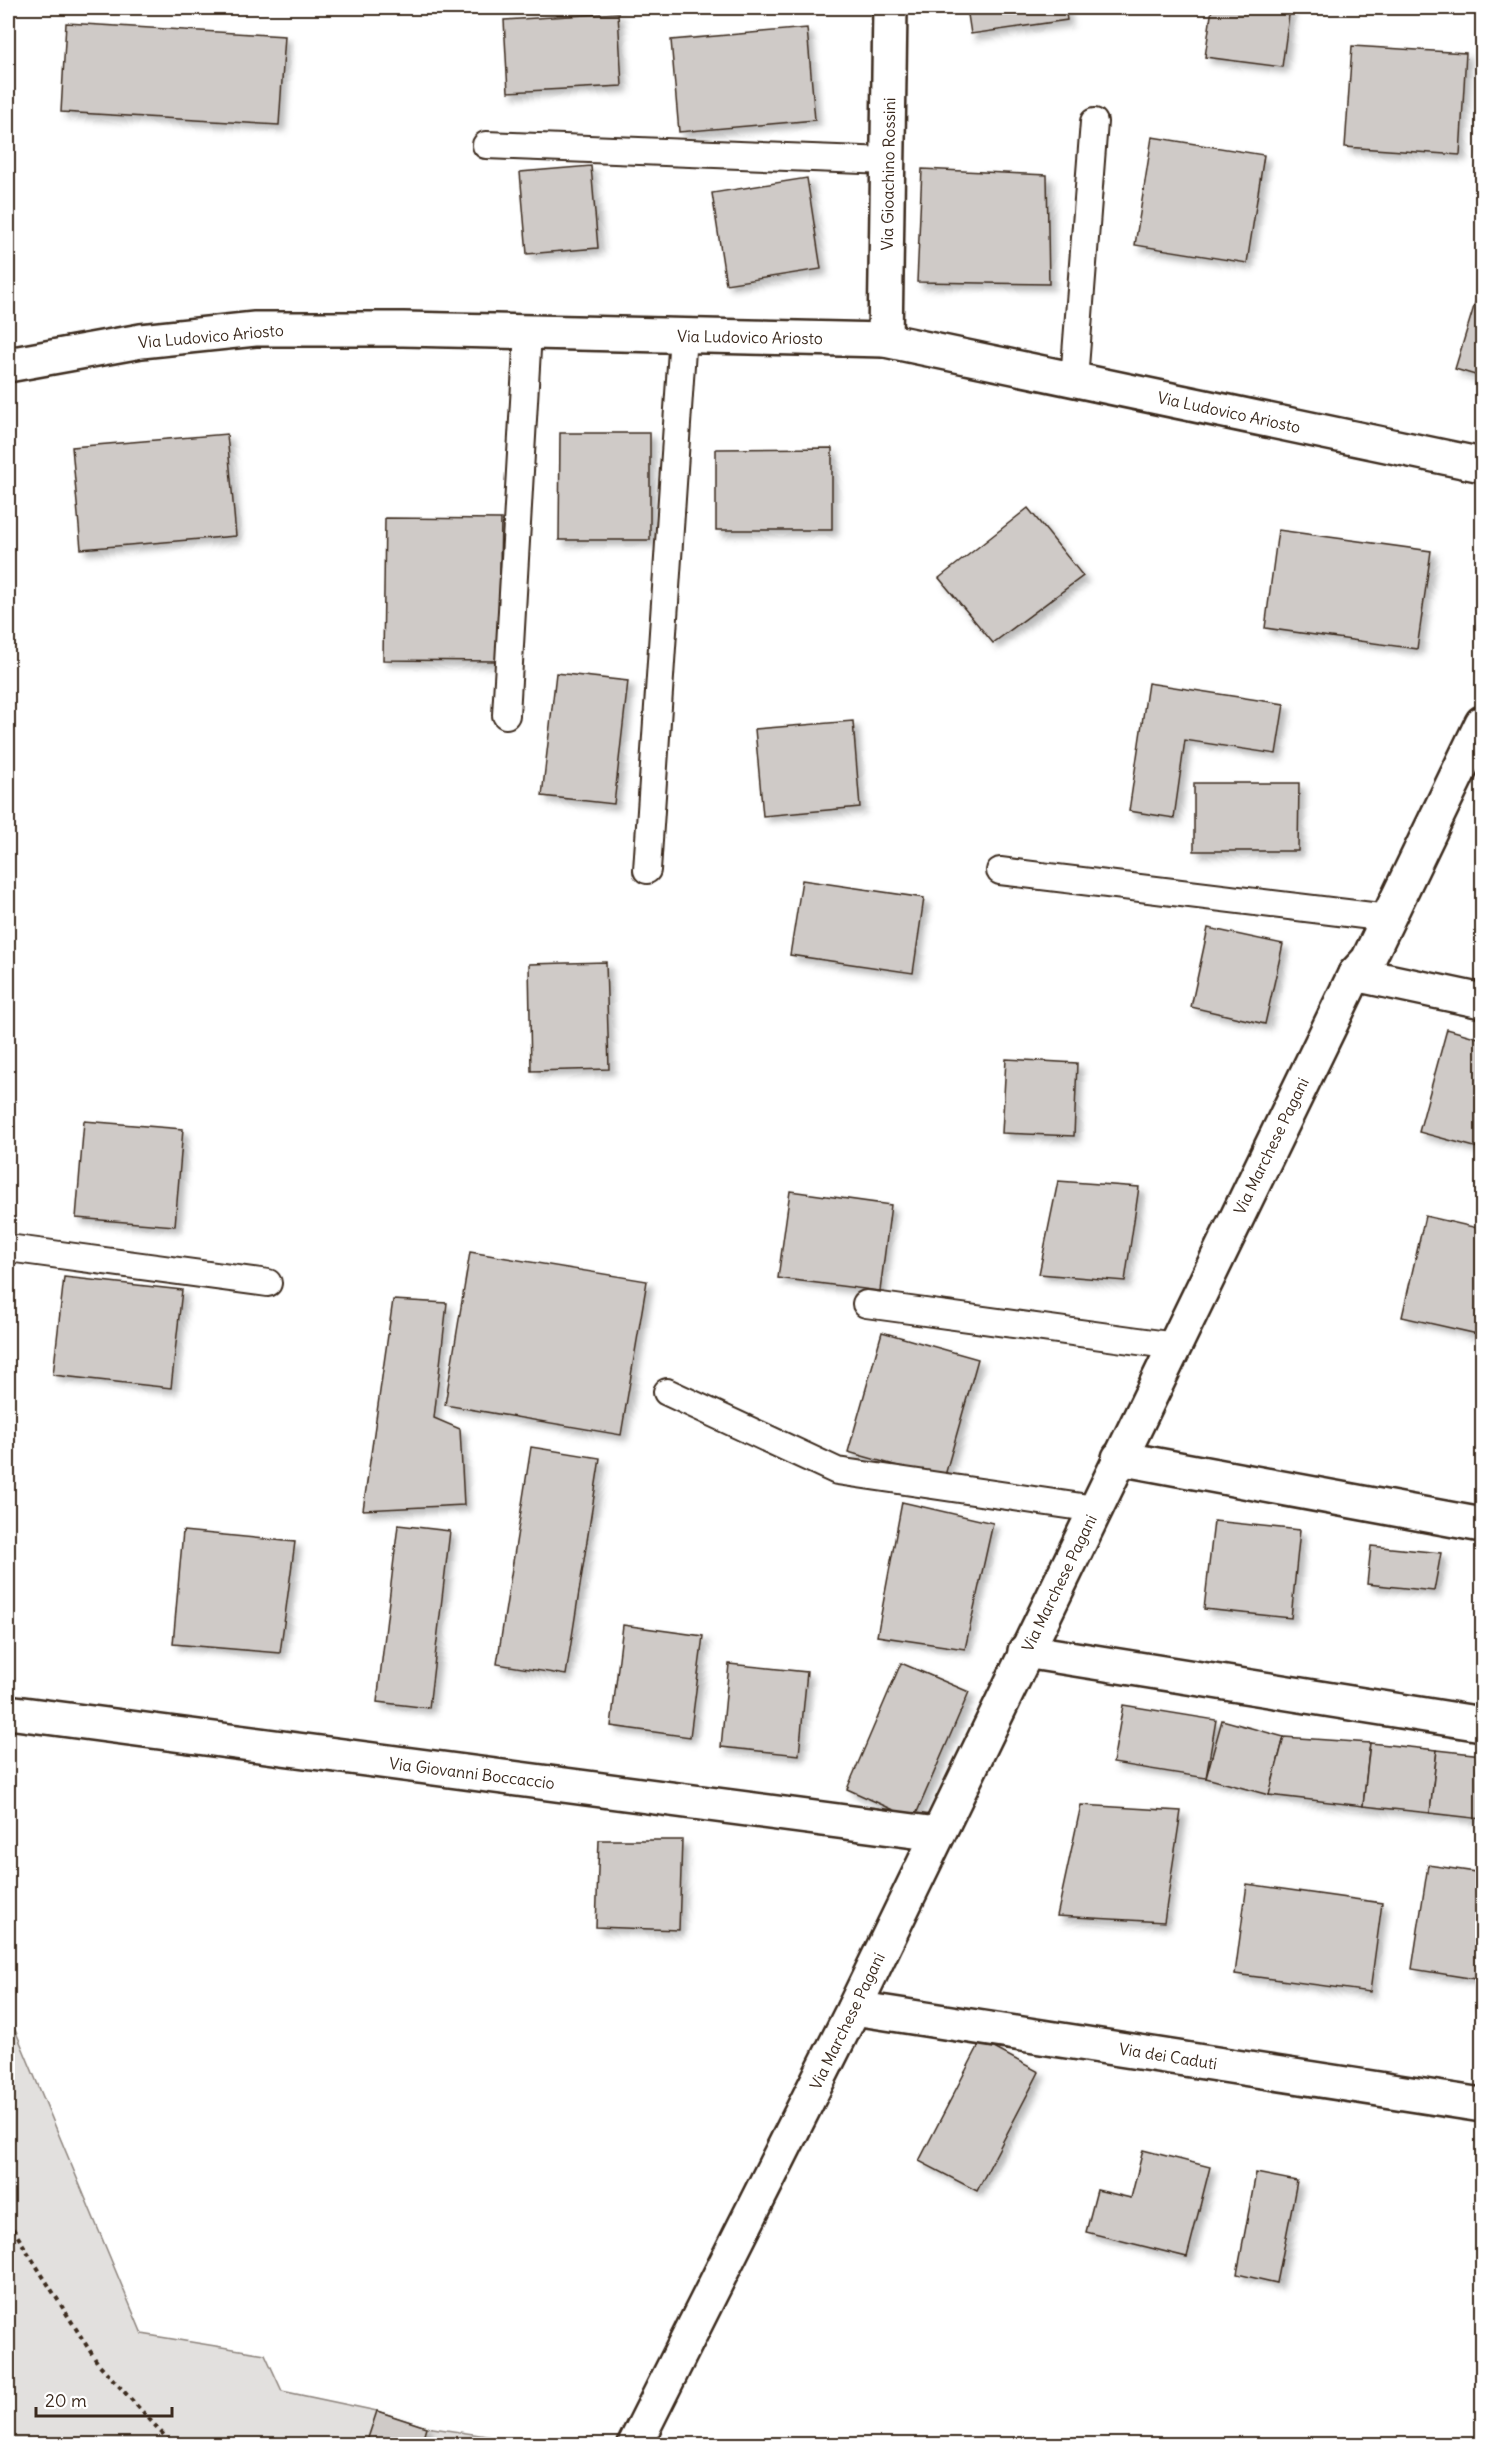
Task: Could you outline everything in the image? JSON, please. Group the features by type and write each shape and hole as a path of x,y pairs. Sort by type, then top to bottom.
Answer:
{"street":[{"name":"Via Gioachino Rossini","path":"885,340 890,8"},
{"name":"Via Ludovico Ariosto","path":"8,365 141,341 255,329 885,340 1482,465"},
{"name":"Via Marchese Pagani","path":"635,2445 854,2008 1355,974 1368,960 1482,723"},
{"path":"1355,974 1482,1001"},
{"path":"1119,1458 1482,1525"},
{"path":"1025,1651 1482,1724"},
{"name":"Via Giovanni Boccaccio","path":"8,1712 937,1834"},
{"name":"Via dei Caduti","path":"854,2008 1482,2105"}],"lane":[{"path":"1074,380 1094,122"},
{"path":"486,145 888,161"},
{"path":"506,715 528,332"},
{"path":"647,870 683,335"},
{"path":"1000,871 1388,918"},
{"path":"8,1248 268,1283"},
{"path":"866,1304 1174,1346"},
{"path":"667,1392 837,1471 1095,1509"}],"path":[{"path":"8,2221 97,2362 172,2445"}],"shaded area":[{"path":"8,2013 142,2334 265,2354 282,2391 377,2411 426,2427 540,2444 8,2444"}],"building":[{"path":"967,8 1065,8 1067,20 971,34"},
{"path":"1212,8 1290,8 1282,67 1205,57"},
{"path":"618,13 622,86 508,92 504,20"},
{"path":"66,23 285,36 279,125 61,112"},
{"path":"807,28 815,120 679,132 671,40"},
{"path":"1352,46 1466,53 1460,155 1345,147"},
{"path":"1152,137 1264,155 1247,263 1135,245"},
{"path":"591,166 598,248 527,254 520,172"},
{"path":"922,169 1047,175 1049,284 917,282"},
{"path":"807,178 821,269 726,284 712,193"},
{"path":"1482,280 1482,377 1455,369"},
{"path":"560,433 650,433 650,540 559,540"},
{"path":"227,434 236,536 81,549 72,447"},
{"path":"832,448 832,530 716,530 716,449"},
{"path":"1028,508 1083,576 993,643 939,578"},
{"path":"385,518 501,519 498,661 383,660"},
{"path":"1278,530 1431,551 1417,649 1265,628"},
{"path":"556,673 628,681 614,804 542,796"},
{"path":"1148,683 1284,704 1276,754 1185,740 1174,818 1129,811"},
{"path":"853,721 860,807 763,816 755,729"},
{"path":"1194,783 1299,783 1298,851 1194,851"},
{"path":"802,880 924,898 913,973 790,955"},
{"path":"1208,928 1283,944 1265,1024 1191,1007"},
{"path":"606,962 609,1069 531,1071 529,964"},
{"path":"1447,1029 1482,1039 1482,1149 1419,1132"},
{"path":"1006,1059 1077,1063 1074,1136 1002,1133"},
{"path":"84,1121 183,1129 175,1226 76,1218"},
{"path":"1058,1181 1139,1187 1125,1281 1039,1274"},
{"path":"790,1191 891,1205 880,1291 778,1278"},
{"path":"1425,1216 1482,1229 1482,1335 1402,1317"},
{"path":"470,1252 647,1281 621,1435 445,1405"},
{"path":"64,1277 182,1290 171,1388 53,1375"},
{"path":"393,1300 447,1303 434,1418 460,1429 464,1505 363,1510"},
{"path":"882,1332 978,1359 944,1479 848,1452"},
{"path":"531,1447 600,1458 566,1675 497,1664"},
{"path":"902,1502 993,1523 965,1649 877,1636"},
{"path":"1214,1521 1300,1530 1291,1618 1204,1609"},
{"path":"398,1525 450,1531 429,1708 377,1702"},
{"path":"183,1531 295,1542 280,1653 173,1644"},
{"path":"1371,1546 1441,1553 1434,1591 1367,1584"},
{"path":"623,1625 703,1636 690,1737 611,1726"},
{"path":"901,1663 969,1692 914,1819 847,1789"},
{"path":"729,1664 807,1672 799,1755 721,1747"},
{"path":"1123,1705 1216,1720 1206,1778 1113,1763"},
{"path":"1222,1720 1284,1737 1269,1795 1206,1778"},
{"path":"1284,1737 1370,1743 1363,1806 1269,1795"},
{"path":"1370,1743 1437,1750 1430,1813 1363,1806"},
{"path":"1437,1750 1482,1755 1482,1819 1430,1813"},
{"path":"1081,1805 1181,1811 1164,1922 1057,1916"},
{"path":"599,1840 682,1840 679,1930 596,1927"},
{"path":"1428,1865 1482,1873 1482,1980 1412,1969"},
{"path":"1247,1884 1382,1903 1370,1992 1235,1974"},
{"path":"981,2041 1039,2072 977,2191 919,2161"},
{"path":"1143,2150 1210,2167 1187,2257 1086,2232 1097,2190 1131,2198"},
{"path":"1256,2173 1297,2181 1277,2283 1237,2274"},
{"path":"377,2411 426,2427 421,2444 366,2444"}]}
